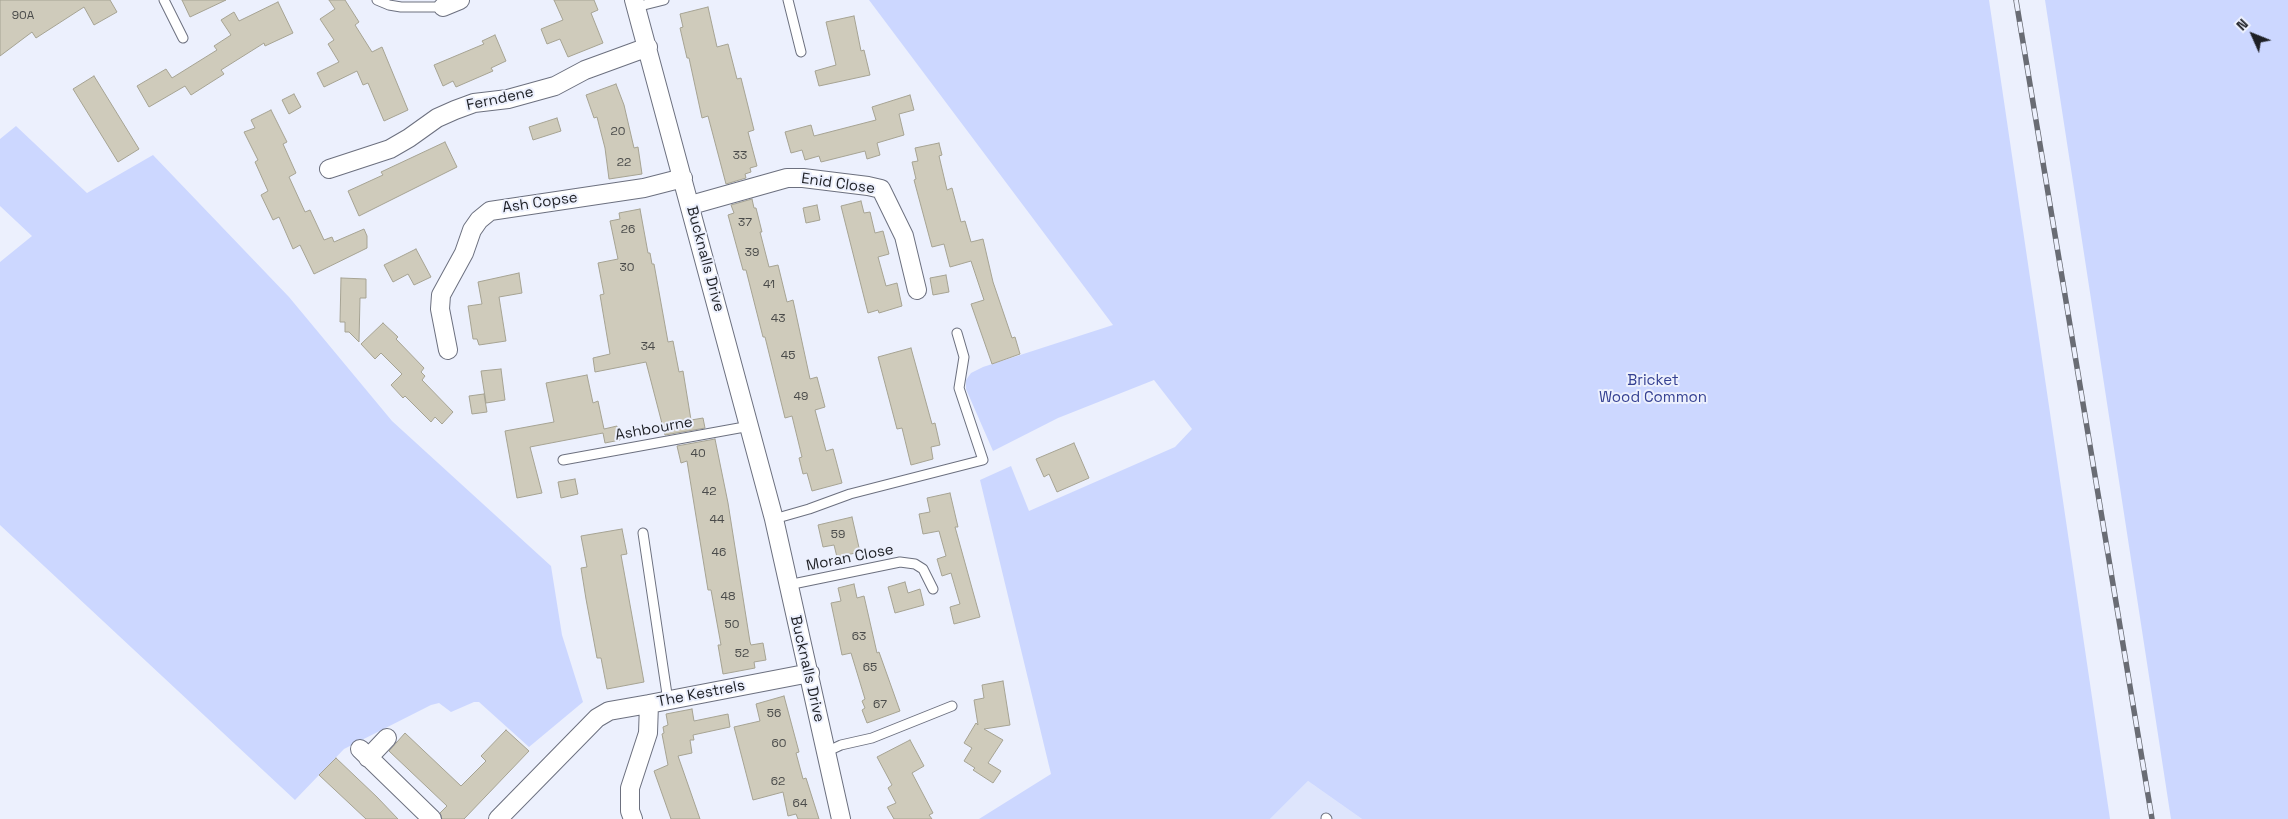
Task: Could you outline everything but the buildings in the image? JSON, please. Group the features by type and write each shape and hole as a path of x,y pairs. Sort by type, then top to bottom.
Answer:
{"street":[{"path":"443,6 460,0"},
{"name":"Bucknalls Drive","path":"635,3 691,205 774,520 810,673 841,819"},
{"name":"Ferndene","path":"329,169 390,149 438,118 455,110 474,103 508,99 555,86 585,70 648,47"},
{"name":"Ash Copse","path":"448,350 440,309 441,295 464,253 472,230 479,220 490,211 644,188 683,178"},
{"name":"Enid Close","path":"691,205 787,178 850,183 881,189 904,236 918,290"},
{"name":"The Kestrels","path":"633,819 630,811 630,788 648,732 649,704 810,673"},
{"path":"498,819 597,718 609,711 649,704"},
{"path":"387,738 364,754 432,819"}],"lane":[{"path":"164,0 183,38"},
{"path":"377,0 401,7 443,6"},
{"path":"635,3 664,0"},
{"path":"788,0 801,52"},
{"path":"774,520 850,494 982,460 959,388 964,358 957,334"},
{"name":"Ashbourne","path":"563,460 750,426"},
{"path":"643,533 668,700"},
{"name":"Moran Close","path":"788,585 900,562 915,564 923,569 933,589"},
{"path":"826,752 841,744 872,738 952,706"}],"shaded area":[{"path":"1308,781 1362,819 1270,819"}],"green space":[{"name":"Bricket Wood Common","path":"869,0 1989,0 2110,819 1362,819 1308,781 1270,819 979,819 1051,774 980,480 1011,466 1029,511 1175,447 1192,429 1154,380 1058,418 993,451 966,389 966,380 971,373 983,367 1113,325"},
{"path":"2045,0 2288,0 2288,819 2171,819"},
{"path":"16,126 87,193 153,155 289,297 392,421 551,566 562,635 583,702 529,747 479,702 474,702 451,712 439,703 431,705 344,749 295,800 0,525 0,262 32,236 0,206 0,139"}],"railway":[{"path":"2016,0 2152,819"}]}
